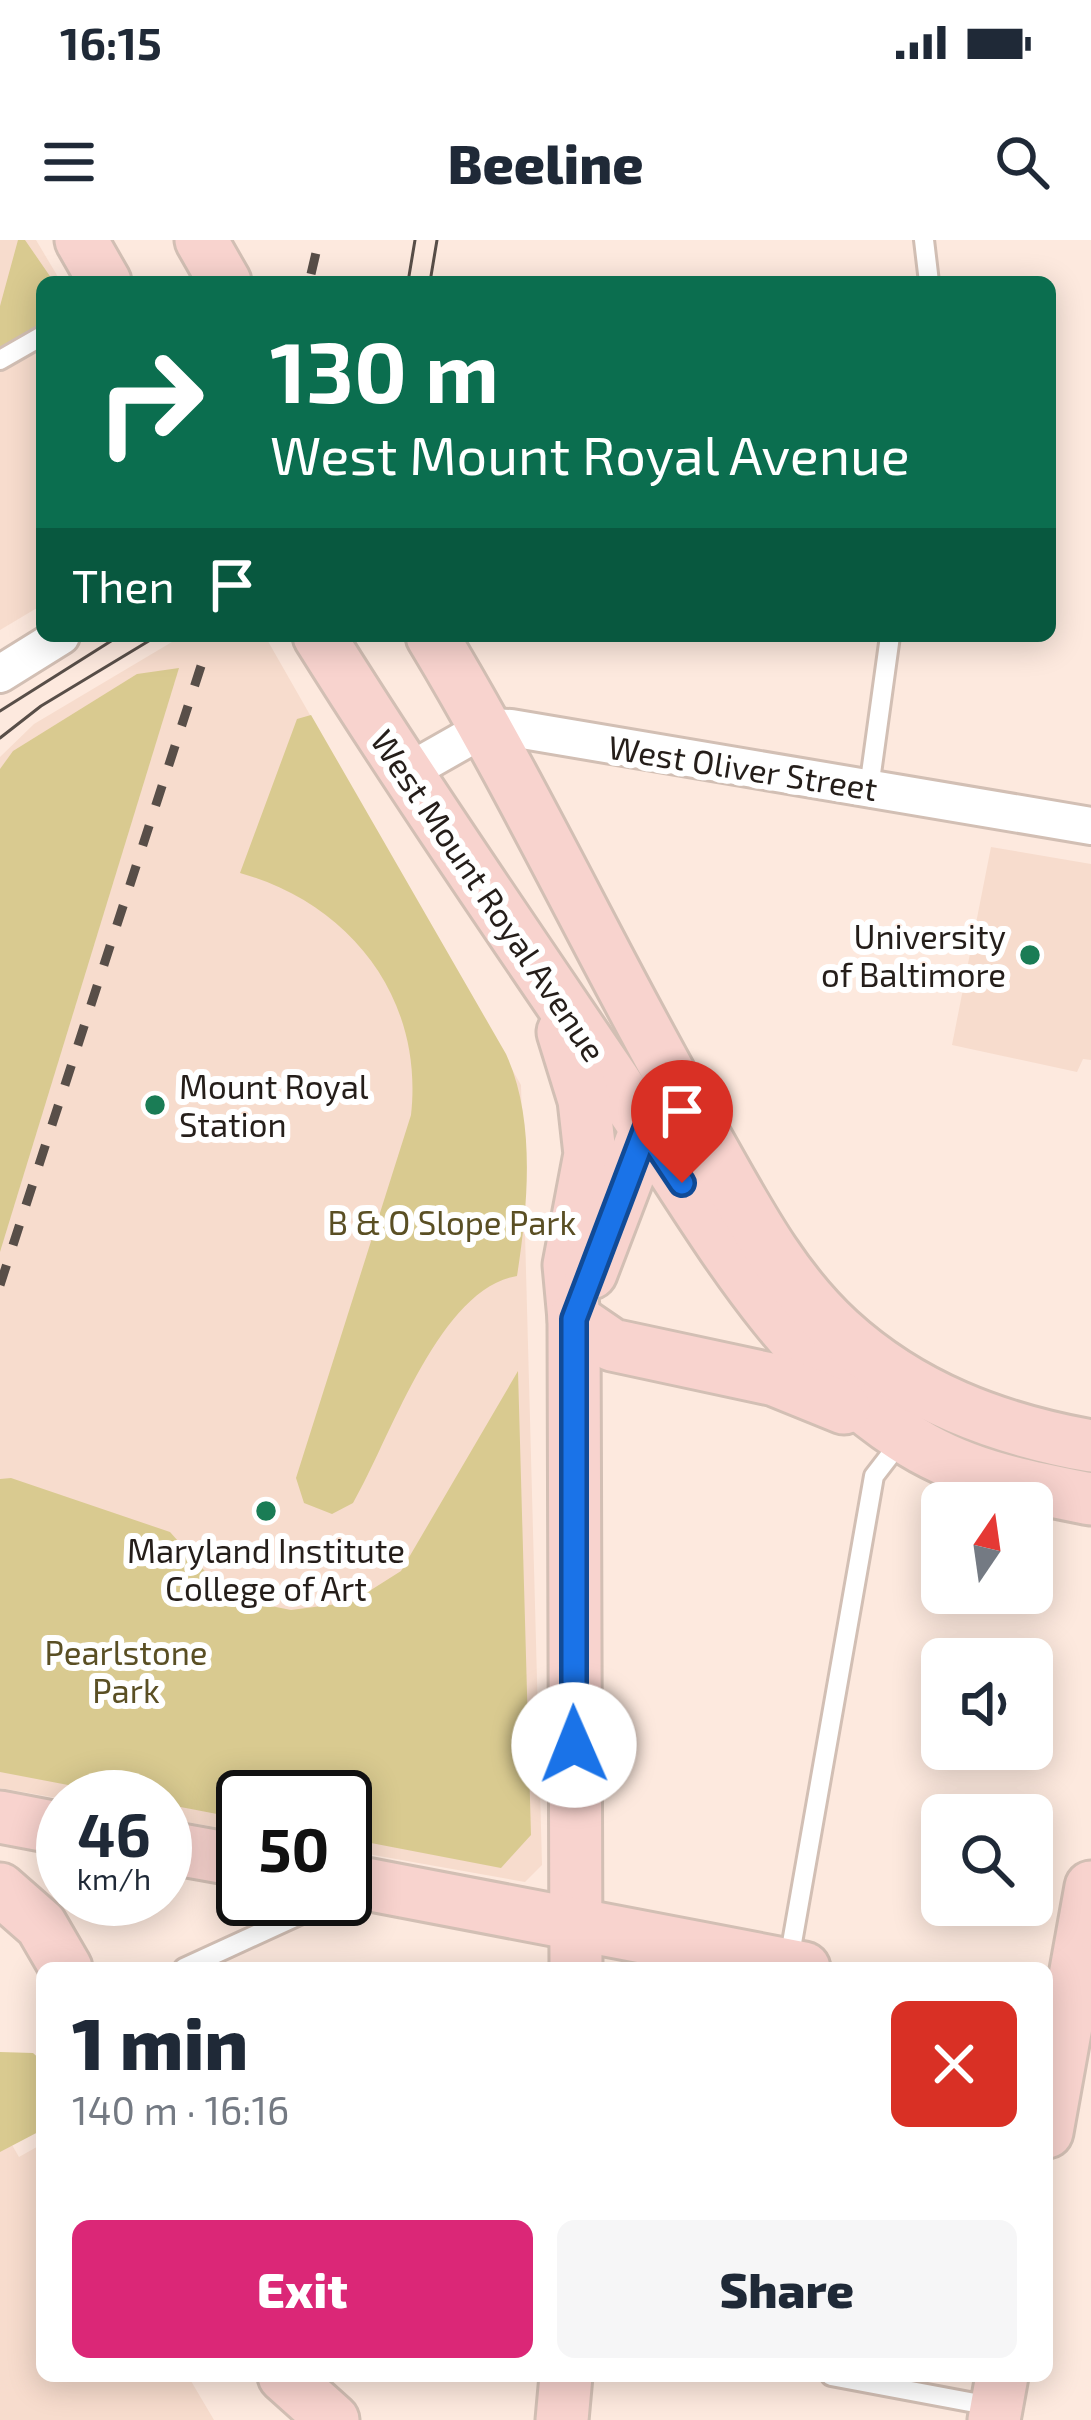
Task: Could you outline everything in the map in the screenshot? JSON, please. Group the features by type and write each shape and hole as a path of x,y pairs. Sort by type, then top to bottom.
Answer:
{"main road":[{"path":"81,240 102,276"},
{"path":"201,240 222,276"},
{"name":"West Mount Royal Avenue","path":"324,642 406,773 767,1309 846,1393 904,1437 954,1466 1091,1499"},
{"name":"West Mount Royal Avenue","path":"436,642 487,728 651,1042 777,1261 840,1332 882,1366 968,1415 1091,1446"},
{"path":"549,985 584,1100 590,1154 568,1265 574,1319 576,1945"},
{"path":"574,1319 646,1129 651,1042"},
{"path":"574,1319 612,1346 775,1379 904,1437"},
{"path":"0,1817 36,1823"},
{"path":"1053,2100 1091,1888"},
{"path":"0,1889 40,1925 62,1962"},
{"path":"372,1895 576,1945 754,1962"},
{"path":"291,2382 333,2420"},
{"path":"562,2420 565,2382"}],"street":[{"path":"4,662 48,642"},
{"path":"406,773 487,728"},
{"name":"West Oliver Street","path":"487,728 1091,826"}],"lane":[{"path":"924,240 928,276"},
{"path":"0,360 36,339"},
{"path":"869,788 889,642"},
{"path":"797,1962 874,1476 904,1437"},
{"path":"196,1962 271,1926"},
{"path":"870,2382 997,2401"}],"shaded area":[{"path":"0,240 36,240 57,276 36,276 36,609 0,630"},
{"name":"Maryland Institute College of Art","path":"172,642 268,642 521,1085 542,1865 525,1882 372,1855 372,1770 216,1770 216,1827 192,1823 192,1770 36,1770 36,1794 0,1788 0,757 34,724"},
{"name":"University of Baltimore","path":"991,847 1091,864 1091,1060 1083,1059 1077,1072 952,1045"},
{"path":"8,2138 19,2157 36,2147 36,2382 192,2382 214,2420 0,2420 0,2143"}],"green space":[{"path":"18,240 25,240 50,276 36,276 36,327 0,349 0,306"},
{"path":"179,668 0,1252 0,769 13,751 137,674"},
{"name":"B & O Slope Park","path":"311,715 506,1054 522,1106 527,1163 517,1276 489,1287 463,1308 440,1337 353,1503 332,1514 304,1503 296,1478 411,1115 412,1073 392,996 372,962 315,908 240,873 297,719"},
{"name":"Pearlstone Park","path":"518,1371 531,1835 501,1868 372,1843 372,1770 216,1770 216,1814 192,1809 192,1770 36,1770 36,1779 0,1772 0,1479 11,1478 170,1532 219,1587 256,1603 291,1610 352,1602 401,1571"},
{"path":"0,2052 33,2053 36,2133 0,2152"}],"tram line":[{"path":"409,276 415,240"},
{"path":"431,276 437,240"},
{"path":"0,711 109,642"},
{"path":"0,738 41,706 147,642"}],"railway":[{"path":"311,274 319,240"},
{"path":"0,1285 201,666"}],"place":[{"name":"University of Baltimore","path":"1030,955"},
{"name":"Mount Royal Station","path":"155,1105"},
{"name":"Maryland Institute College of Art","path":"266,1511"}],"route":[{"path":"574,1745 574,1319 646,1129 682,1183"}]}
